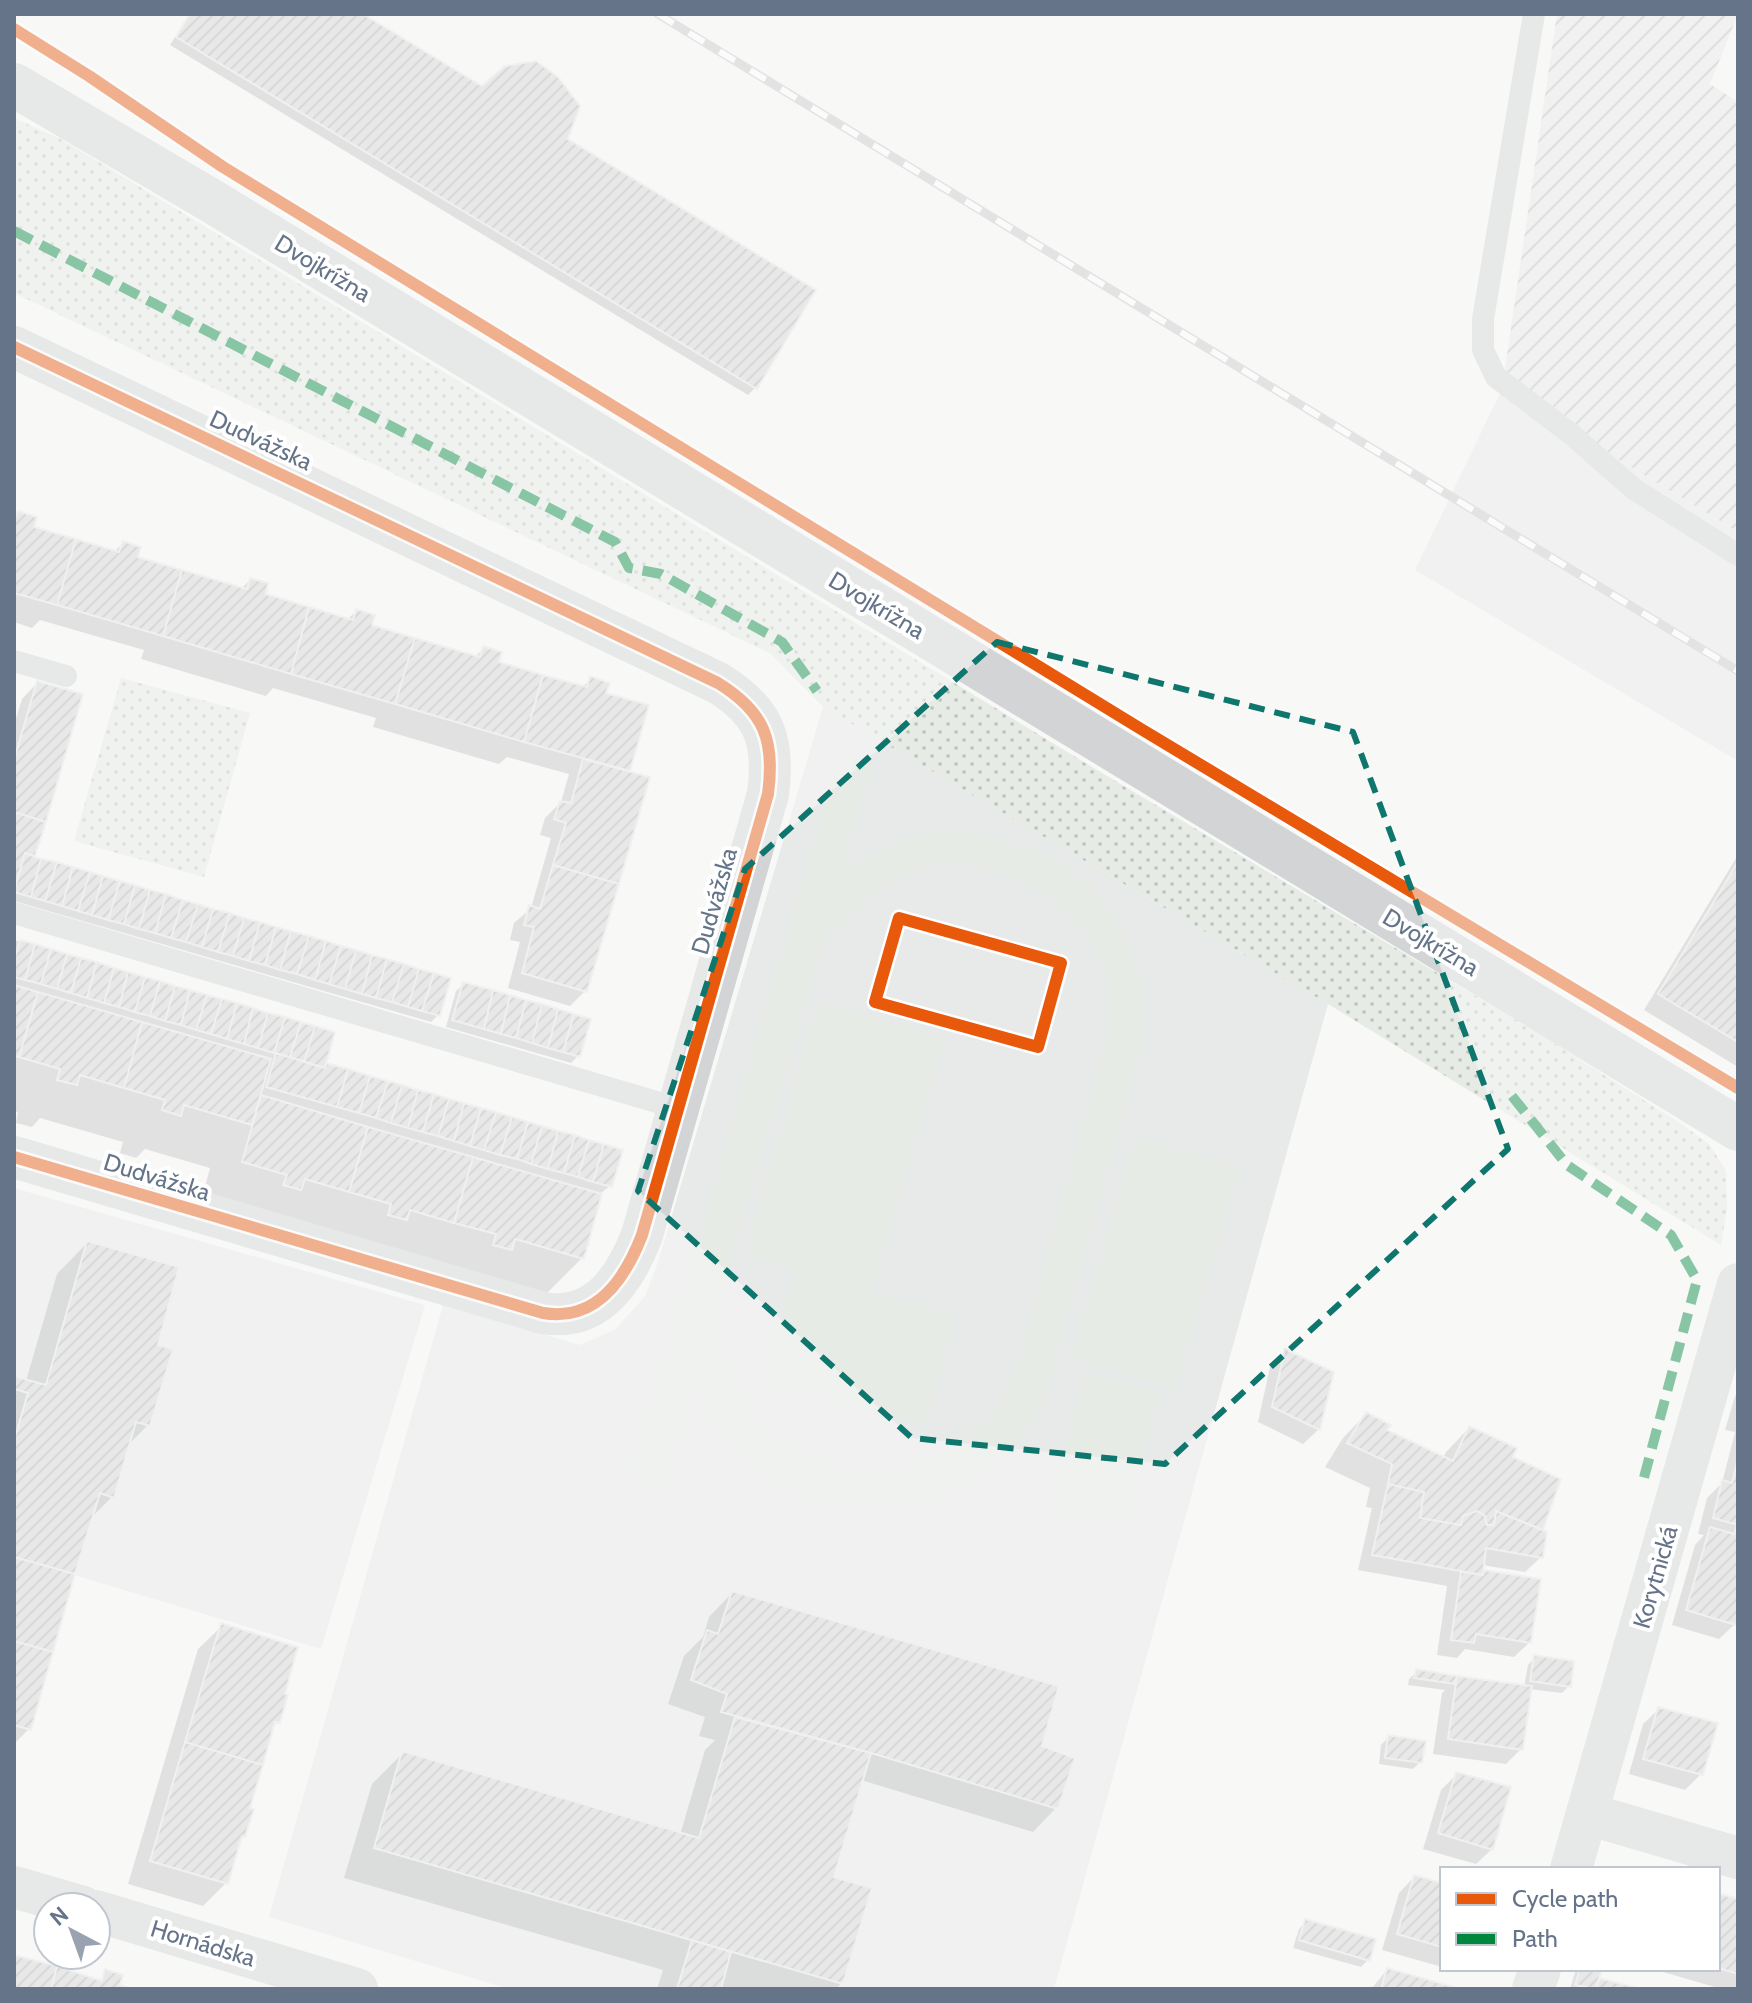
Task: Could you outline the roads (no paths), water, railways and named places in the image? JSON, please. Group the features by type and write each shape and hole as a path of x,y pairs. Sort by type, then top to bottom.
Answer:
{"street":[{"name":"Dvojkrížna","path":"14,85 224,208 1738,1129"},
{"name":"Dudvážska","path":"14,347 718,683 751,707 766,734 772,764 768,794 642,1235 630,1265 610,1290 588,1306 558,1315 453,1288 14,1157"},
{"name":"Korytnická","path":"1572,1867 1738,1284"},
{"path":"1588,1814 1738,1858"},
{"name":"Hornádska","path":"112,1916 357,1989"}],"lane":[{"path":"1534,14 1483,319 1483,350 1496,377 1571,434 1634,489 1738,555"},
{"path":"14,661 66,676"},
{"path":"14,913 677,1108"}],"railway":[{"path":"658,14 1738,671"}]}
